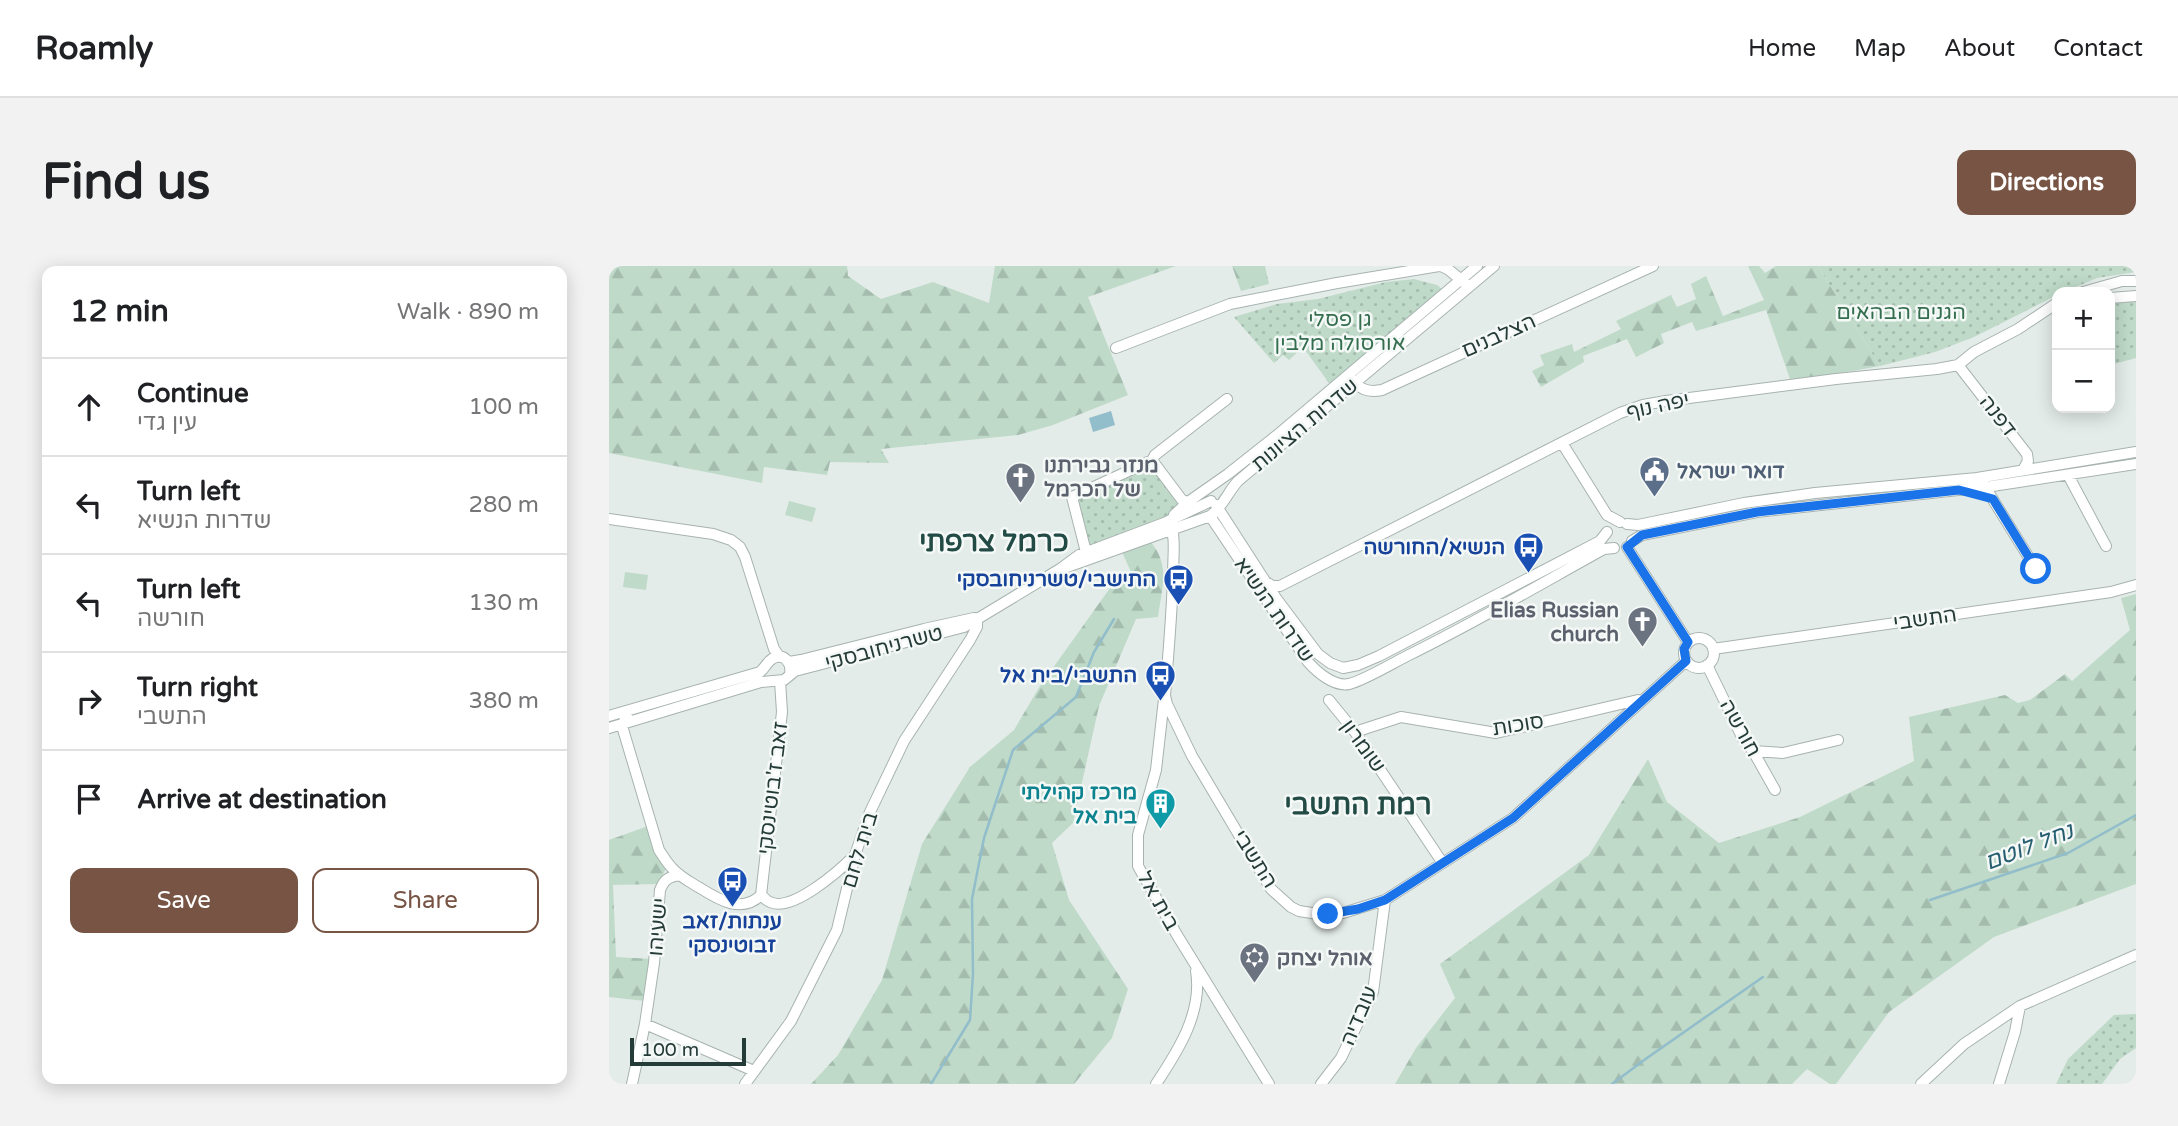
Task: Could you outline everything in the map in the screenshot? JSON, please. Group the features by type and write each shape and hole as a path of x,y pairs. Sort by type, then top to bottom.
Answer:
{"street":[{"path":"1116,348 1230,304 1337,283 1440,266 1465,281"},
{"path":"1451,266 1465,281"},
{"name":"שדרות הציונות","path":"1215,505 1351,379 1465,281 1477,266"},
{"name":"שדרות הציונות","path":"1465,281 1493,266"},
{"name":"הצלבנים","path":"1351,379 1366,391 1382,390 1653,266"},
{"path":"2101,287 2122,281 2136,281"},
{"path":"2115,298 2136,296"},
{"name":"יפה נוף","path":"1280,586 1609,417 1643,405 1958,365 1974,352 2052,310"},
{"name":"דפנה","path":"1958,365 2025,450 2029,458 2023,471"},
{"name":"שדרות הציונות","path":"1228,474 1351,379"},
{"path":"1088,555 1072,497 1151,462 1155,455 1227,399"},
{"path":"1562,443 1607,514 1624,523 1633,534 1630,544 1688,642"},
{"path":"1607,531 1613,524 1638,525 1767,499 1977,478 2136,452"},
{"path":"1151,462 1182,500 1188,502"},
{"path":"1607,514 1608,542 1621,549 1642,535 1757,512 1986,487 2136,464"},
{"path":"1172,525 1215,505 1216,490 1228,474"},
{"name":"טשרניחובסקי","path":"777,681 795,671 956,629 1061,569 1073,558 1153,536 1172,525 1188,502 1228,474"},
{"path":"2068,475 2106,545"},
{"path":"1977,478 1986,487 2036,569"},
{"path":"1959,490 1993,499"},
{"name":"טשרניחובסקי","path":"1088,555 1172,525 1189,525 1210,516 1215,505"},
{"name":"שדרות הנשיא","path":"1215,505 1276,598 1323,660 1336,666 1350,667 1379,656 1445,623 1600,541 1607,531"},
{"name":"שדרות הנשיא","path":"1210,516 1308,662 1328,679 1349,684 1440,640 1604,549 1615,548"},
{"path":"609,519 713,534 731,540 740,547 776,658 769,676 777,681"},
{"name":"התשבי","path":"1172,525 1172,602 1165,696 1192,756 1265,878 1280,898 1299,911 1318,915 1343,913 1385,900 1513,818 1641,699 1686,661"},
{"path":"1189,525 1205,526 1223,535"},
{"path":"1153,536 1167,541 1174,550"},
{"path":"1266,582 1280,586"},
{"name":"התשבי","path":"1713,649 2098,594 2136,585"},
{"path":"1276,598 1280,586"},
{"name":"טשרניחובסקי","path":"609,716 760,672 776,658 801,660 955,621 977,618"},
{"name":"בית לחם","path":"745,1084 791,1021 837,930 855,855 870,812 904,741 970,640 977,627 977,618"},
{"path":"1703,638 1713,649 1713,658 1707,665 1698,668 1686,661 1684,649 1688,642 1703,638"},
{"path":"776,658 791,668 790,674"},
{"name":"חורשה","path":"1707,665 1743,739 1775,790"},
{"path":"609,728 761,682 777,681"},
{"name":"זאב ז'בוטינסקי","path":"761,895 782,712 777,681"},
{"name":"בית אל","path":"1165,696 1153,784 1138,835 1138,866 1269,1084"},
{"name":"סוכות","path":"1355,732 1401,717 1496,733 1641,699"},
{"name":"שומרון","path":"1329,700 1355,732 1442,862"},
{"path":"622,726 629,710"},
{"path":"1160,727 1168,720 1177,726"},
{"name":"ישעיהו","path":"622,726 659,850 669,866 679,875"},
{"path":"1753,751 1783,753 1838,740"},
{"path":"679,875 724,902 741,905 755,901 761,895 770,903 781,904 813,891 835,875 855,855"},
{"name":"ישעיהו","path":"632,1084 645,1024 654,962 660,890 669,877 679,875"},
{"name":"עובדיה","path":"1321,1084 1341,1058 1373,992 1385,900"},
{"path":"1921,1084 1964,1044 2019,1006 2136,955"},
{"path":"1156,1084 1175,1056 1197,1005 1198,979 1195,964"},
{"path":"1999,1084 2017,1025 2019,1006"},
{"path":"645,1024 754,1071"}],"green space":[{"path":"609,266 847,266 848,276 881,299 933,282 989,303 995,266 1176,266 1088,297 1128,395 1053,425 1018,435 881,449 889,463 830,462 827,475 764,467 762,483 609,453"},
{"path":"1232,266 1265,266 1269,284 1241,291"},
{"path":"1748,266 1759,266 1765,273 1776,266 1818,266 1880,366 1791,382 1766,310 1696,331 1692,322 1661,334 1664,343 1636,357 1627,339 1583,356 1584,362 1541,387 1532,371 1544,365 1540,355 1572,344 1574,352 1621,329 1616,321 1671,295 1677,307 1696,299 1691,284 1706,276 1723,316 1764,300"},
{"name":"הגנים הבהאים","path":"1818,266 2136,266 2136,272 2097,278 2076,287 2052,287 2052,298 1974,337 1935,352 1880,366"},
{"name":"גן פסלי אורסולה מלבין","path":"1414,279 1437,285 1443,290 1331,386 1303,347 1289,360 1283,355 1274,363 1234,317 1277,304 1318,299 1386,282"},
{"path":"2136,298 2136,358 2115,364 2115,350 2115,302"},
{"path":"1151,465 1180,504 1165,519 1086,547 1076,499"},
{"path":"789,501 816,508 812,522 785,515"},
{"path":"1149,540 1163,567 1158,617 1136,619 1099,706 1073,823 1052,843 1069,900 1128,989 1112,1038 1074,1084 811,1084 838,1055 882,980 922,844 970,767 1014,730 1040,686 1110,588 1131,572 1122,552"},
{"path":"625,572 648,575 646,590 623,587"},
{"path":"2136,594 2136,884 1994,937 1889,1012 1836,1084 1830,1084 1807,1069 1792,1084 1395,1084 1416,1048 1455,998 1440,964 1589,855 1648,759 1667,802 1719,843 1800,817 1914,761 1909,717 2005,695 2018,703 2030,700 2065,674 2072,681 2130,630 2121,598"},
{"path":"648,826 666,868 659,884 613,885 616,957 652,959 645,1001 609,997 609,840"},
{"path":"2136,1014 2136,1048 2120,1059 2102,1084 2056,1084 2068,1059 2114,1015"}],"water":[{"path":"1111,411 1115,425 1093,432 1089,418"}],"waterway":[{"path":"931,1084 970,1020 973,974 972,899 984,838 1013,750 1076,697 1094,652 1114,619"},
{"name":"נחל לוטם","path":"1930,900 2068,853 2136,815"},
{"name":"נחל לוטם","path":"1612,1084 1763,977"}],"place":[{"name":"דואר ישראל","path":"1654,498"},
{"name":"מנזר גבירתנו של הכרמל","path":"1021,504"},
{"name":"הנשיא/החורשה","path":"1528,574"},
{"name":"התישבי/טשרניחובסקי","path":"1179,606"},
{"name":"Elias Russian church","path":"1642,649"},
{"name":"התשבי/בית אל","path":"1160,702"},
{"name":"מרכז קהילתי בית אל","path":"1160,831"},
{"name":"ענתות/זאב זבוטינסקי","path":"732,908"},
{"name":"אוהל יצחק","path":"1254,985"}],"district":[{"name":"כרמל צרפתי","path":"994,542"},
{"name":"רמת התשבי","path":"1358,805"}],"route":[{"path":"1328,914 1343,913 1385,900 1513,818 1641,699 1686,661 1684,649 1688,642 1627,547 1642,535 1757,512 1959,490 1993,499 2036,569"}]}
